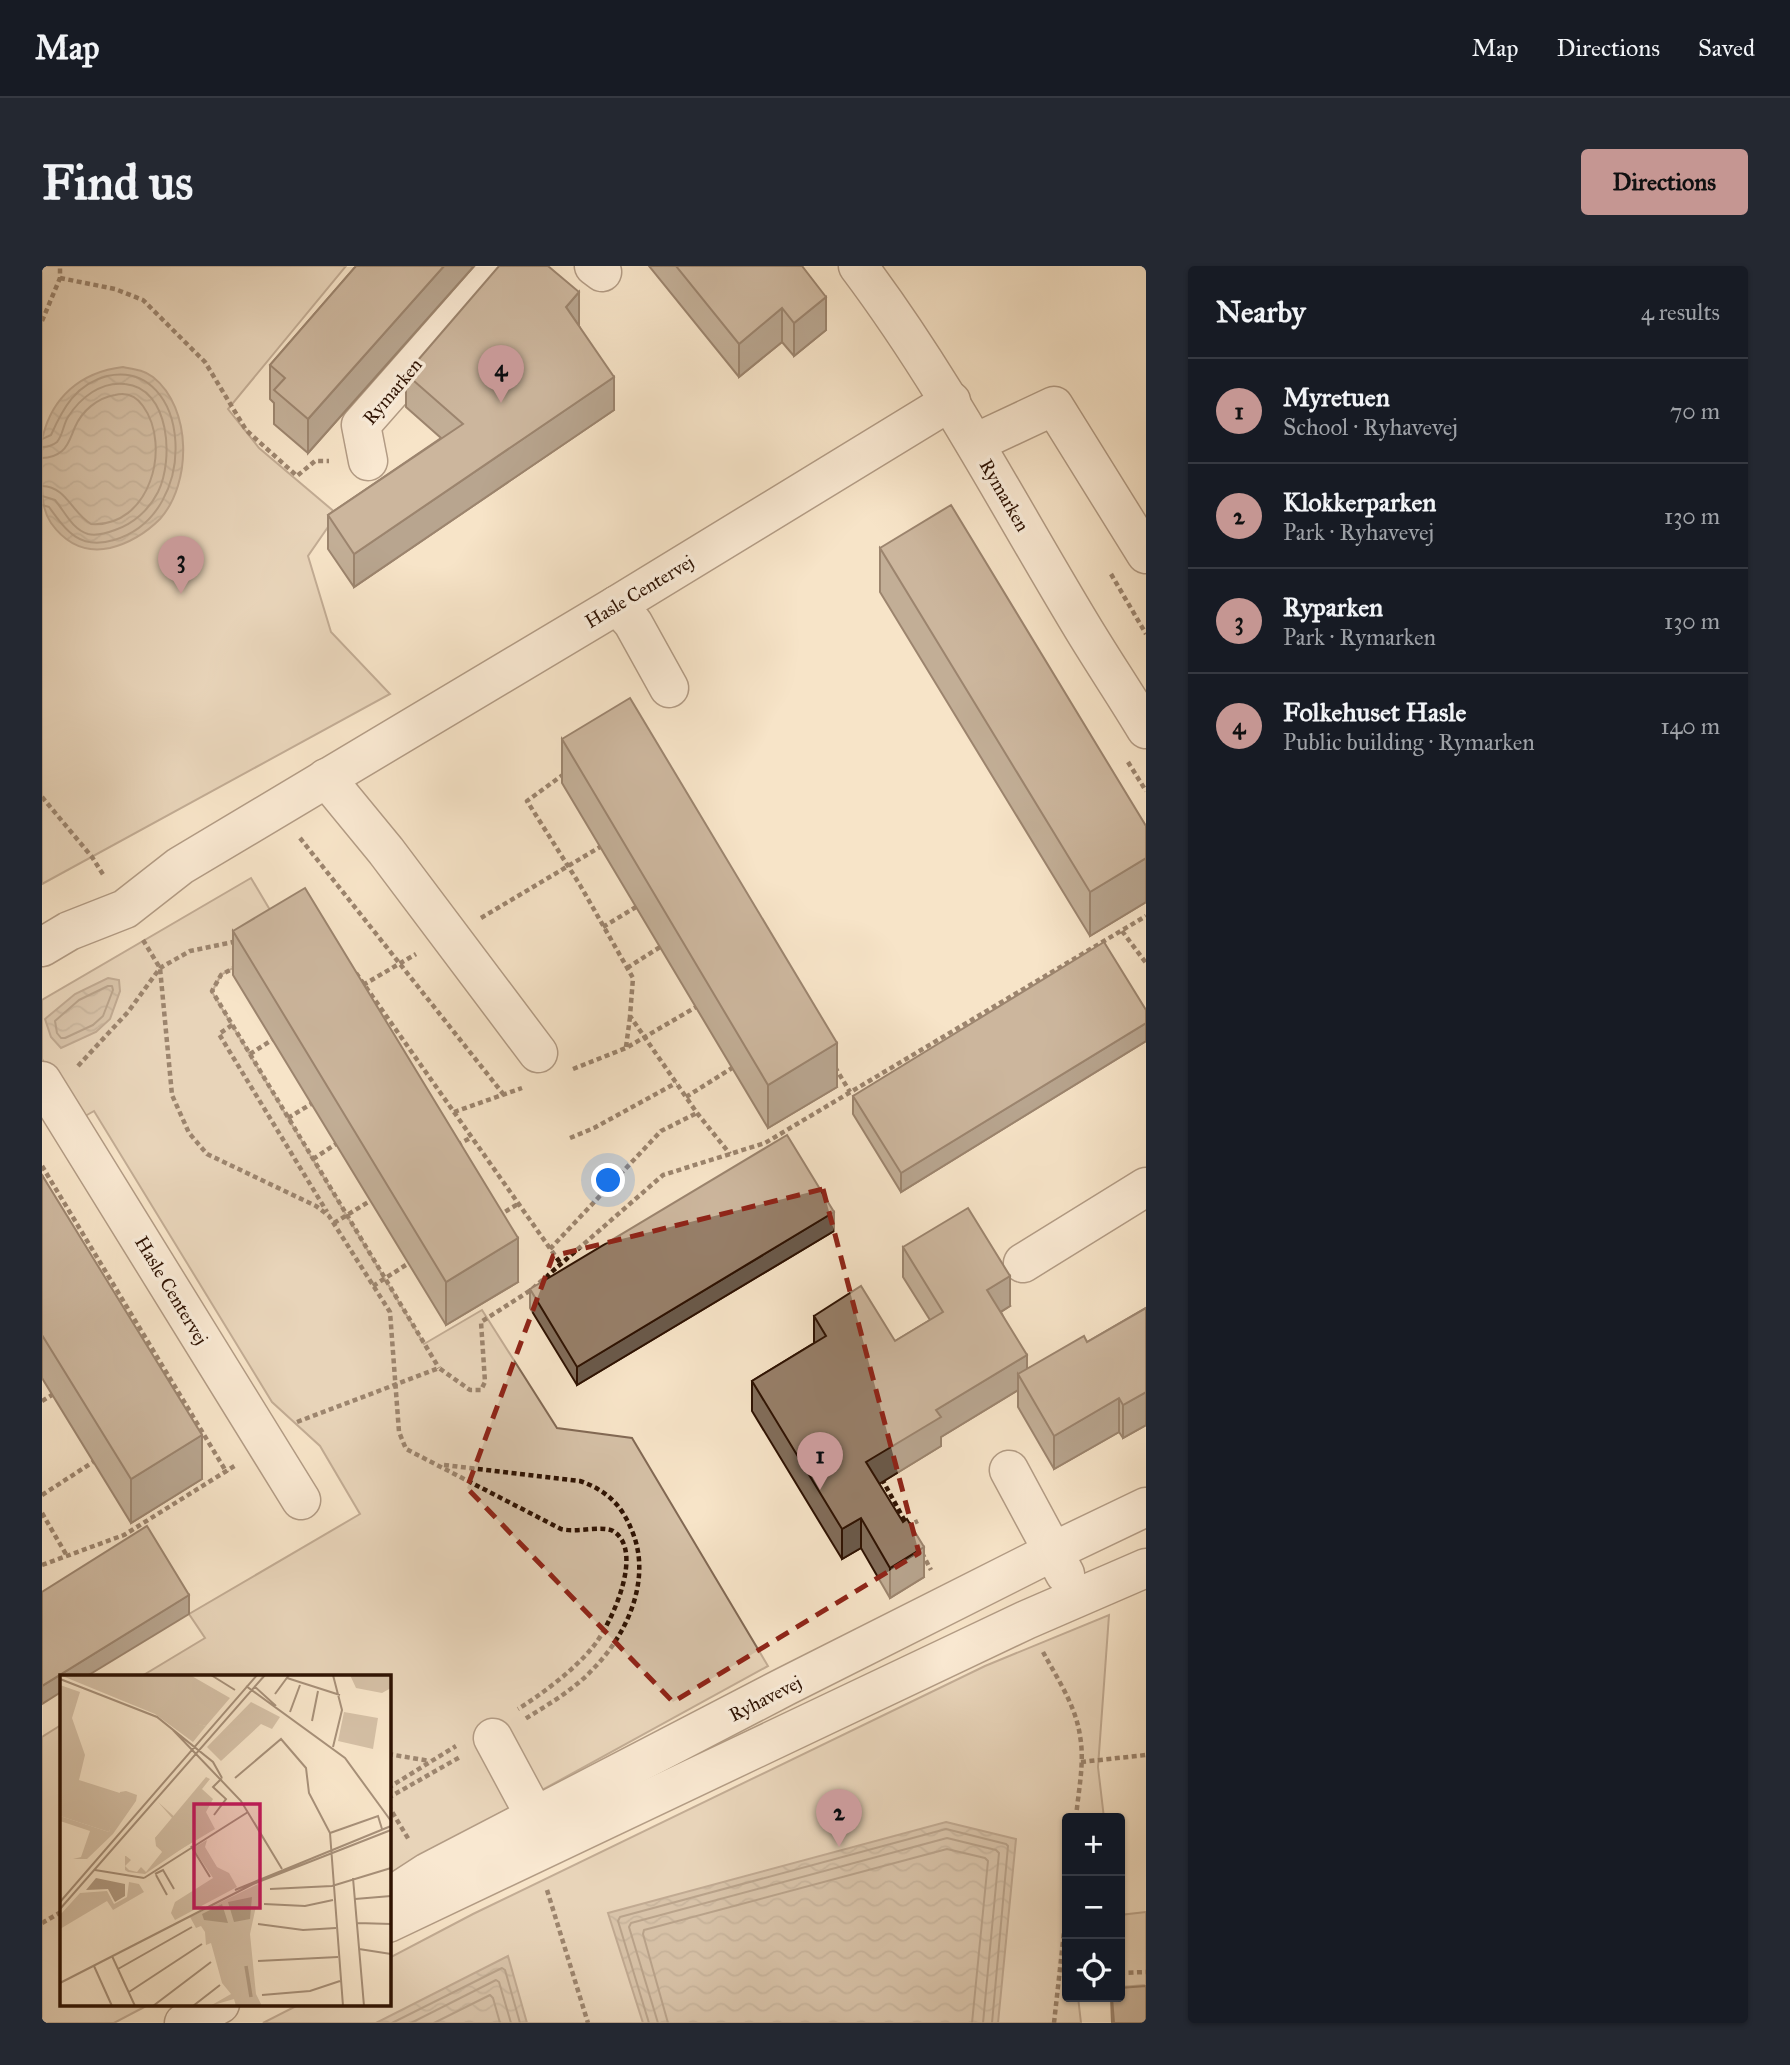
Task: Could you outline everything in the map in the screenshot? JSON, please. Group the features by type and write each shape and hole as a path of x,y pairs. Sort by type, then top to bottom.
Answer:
{"street":[{"name":"Rymarken","path":"368,461 360,425 501,266"},
{"name":"Rymarken","path":"858,266 951,401 1082,626 1146,729"},
{"name":"Hasle Centervej","path":"42,947 69,931 125,909 180,866 617,605 951,401"},
{"path":"975,443 1054,406 1146,554"},
{"path":"617,605 633,623 669,688"},
{"path":"326,778 386,851 538,1053"},
{"name":"Hasle Centervej","path":"42,1081 301,1500"},
{"path":"1023,1263 1146,1187"},
{"path":"1009,1470 1078,1598"},
{"name":"Ryhavevej","path":"390,1897 428,1872 949,1604 1146,1507"},
{"name":"Ryhavevej","path":"390,1922 1026,1620 1146,1568"},
{"path":"490,1731 536,1818"},
{"path":"184,2023 216,2006"}],"path":[{"path":"42,321 60,278 61,266"},
{"path":"60,278 115,289 143,300 205,362 246,430 297,476 315,461 368,461"},
{"path":"1104,563 1146,634"},
{"path":"568,771 527,801 633,978 625,1048"},
{"path":"42,797 92,858 160,968 172,1096 189,1133 207,1154 316,1206 330,1216"},
{"path":"276,808 504,1096"},
{"path":"568,867 600,847"},
{"path":"603,927 636,907"},
{"path":"242,963 221,975 212,991 439,1368 470,1390 481,1390 485,1382 481,1322 531,1290 663,1175 765,1143 1146,916"},
{"path":"1122,931 1146,963"},
{"path":"88,1055 128,1012 160,968 190,951 239,941"},
{"path":"627,968 660,947"},
{"path":"350,964 561,1264"},
{"path":"354,990 389,969"},
{"path":"630,1016 697,1113 730,1154"},
{"path":"232,1026 219,1034 390,1312 399,1432 403,1444 410,1452 561,1529 611,1530 625,1549 626,1572 618,1601 593,1648 490,1731 390,1797"},
{"path":"250,1054 272,1040"},
{"path":"399,1051 407,1046"},
{"path":"829,1057 850,1092"},
{"path":"686,1097 732,1068"},
{"path":"423,1086 432,1081"},
{"path":"570,1138 594,1128 676,1083"},
{"path":"288,1118 312,1104"},
{"path":"551,1249 661,1131 697,1113"},
{"path":"451,1149 472,1137"},
{"path":"313,1159 336,1144"},
{"path":"42,1166 45,1177 108,1275 227,1473"},
{"path":"334,1223 370,1201"},
{"path":"495,1218 518,1204"},
{"path":"77,1250 88,1243"},
{"path":"373,1286 409,1264"},
{"path":"96,1282 108,1275"},
{"path":"132,1341 143,1334"},
{"path":"42,1565 124,1535 227,1473 286,1426 439,1368"},
{"path":"42,1402 52,1395"},
{"path":"174,1409 184,1403"},
{"path":"42,1495 93,1462"},
{"path":"390,1787 431,1761 555,1700 594,1668 604,1656 623,1629 636,1598 639,1559 636,1538 621,1507 602,1490 580,1481 439,1465"},
{"path":"881,1478 913,1537"},
{"path":"42,1513 67,1556"},
{"path":"907,1526 918,1521"},
{"path":"919,1548 949,1604"},
{"path":"1026,1620 1074,1712 1081,1737 1076,1813"},
{"path":"390,1754 431,1761"},
{"path":"1081,1762 1146,1755"},
{"path":"545,1884 588,2023"},
{"path":"42,1923 60,1913"},
{"path":"1054,2023 1064,1939"},
{"path":"1125,1973 1146,1972"}],"highlighted area":[{"path":"823,1189 919,1553 673,1702 467,1488 553,1256"}],"shaded area":[{"path":"42,266 346,266 228,409 259,448 337,514 308,556 331,632 390,694 42,884"},
{"path":"251,878 286,937 221,975 212,992 424,1344 482,1310 557,1428 632,1438 768,1666 390,1873 390,1675 144,1675 205,1638 189,1614 360,1514 320,1446 272,1402 94,1111 80,1119 42,1059 42,1000"},
{"path":"1109,1615 1098,1767 1103,1813 1062,1813 1062,2002 1079,2002 1081,2023 263,2023 296,2006 390,2006 390,1957 473,1914 985,1666"},
{"path":"60,1726 60,2006 146,2006 114,2023 42,2023 42,1737"},
{"path":"1146,1912 1146,1985 1125,1987 1125,1914"}],"water":[{"path":"123,367 153,377 166,391 175,407 183,446 178,486 160,519 149,529 117,546 85,548 63,536 46,513 42,490 42,440 53,411 70,389 94,374"},
{"path":"108,978 119,980 120,991 110,1019 96,1032 61,1048 51,1037 45,1019 75,994"},
{"path":"946,1822 1016,1839 998,2023 643,2023 608,1913"},
{"path":"508,1956 527,2023 376,2023"}],"building":[{"path":"356,266 444,266 308,419 274,390 285,378 270,365"},
{"path":"499,266 548,266 579,292 566,307 614,377 354,554 328,515 463,424 406,374"},
{"path":"676,266 802,266 826,297 794,323 782,308 739,344"},
{"path":"951,505 1146,826 1146,858 1090,892 880,548"},
{"path":"630,698 837,1043 768,1085 562,739"},
{"path":"305,888 518,1238 446,1282 233,931"},
{"path":"1104,942 1146,1010 1146,1023 901,1173 853,1096"},
{"path":"787,1135 834,1212 577,1367 530,1289"},
{"path":"42,1175 202,1435 131,1479 42,1335"},
{"path":"968,1208 1010,1276 987,1290 1027,1355 936,1410 941,1417 866,1462 903,1522 907,1519 924,1547 890,1568 861,1518 842,1529 752,1381 826,1336 814,1316 861,1286 895,1341 943,1312 903,1247"},
{"path":"1146,1308 1146,1392 1123,1405 1119,1398 1054,1436 1018,1374 1084,1336 1087,1342"},
{"path":"147,1526 189,1595 42,1686 42,1592"},
{"path":"1146,1986 1146,2023 1114,2023 1112,2002 1125,2002 1125,1988"}],"place":[{"name":"Folkehuset Hasle","path":"501,403"},
{"name":"Ryparken","path":"181,594"},
{"name":"Myretuen","path":"820,1490"},
{"name":"Klokkerparken","path":"839,1847"}]}
